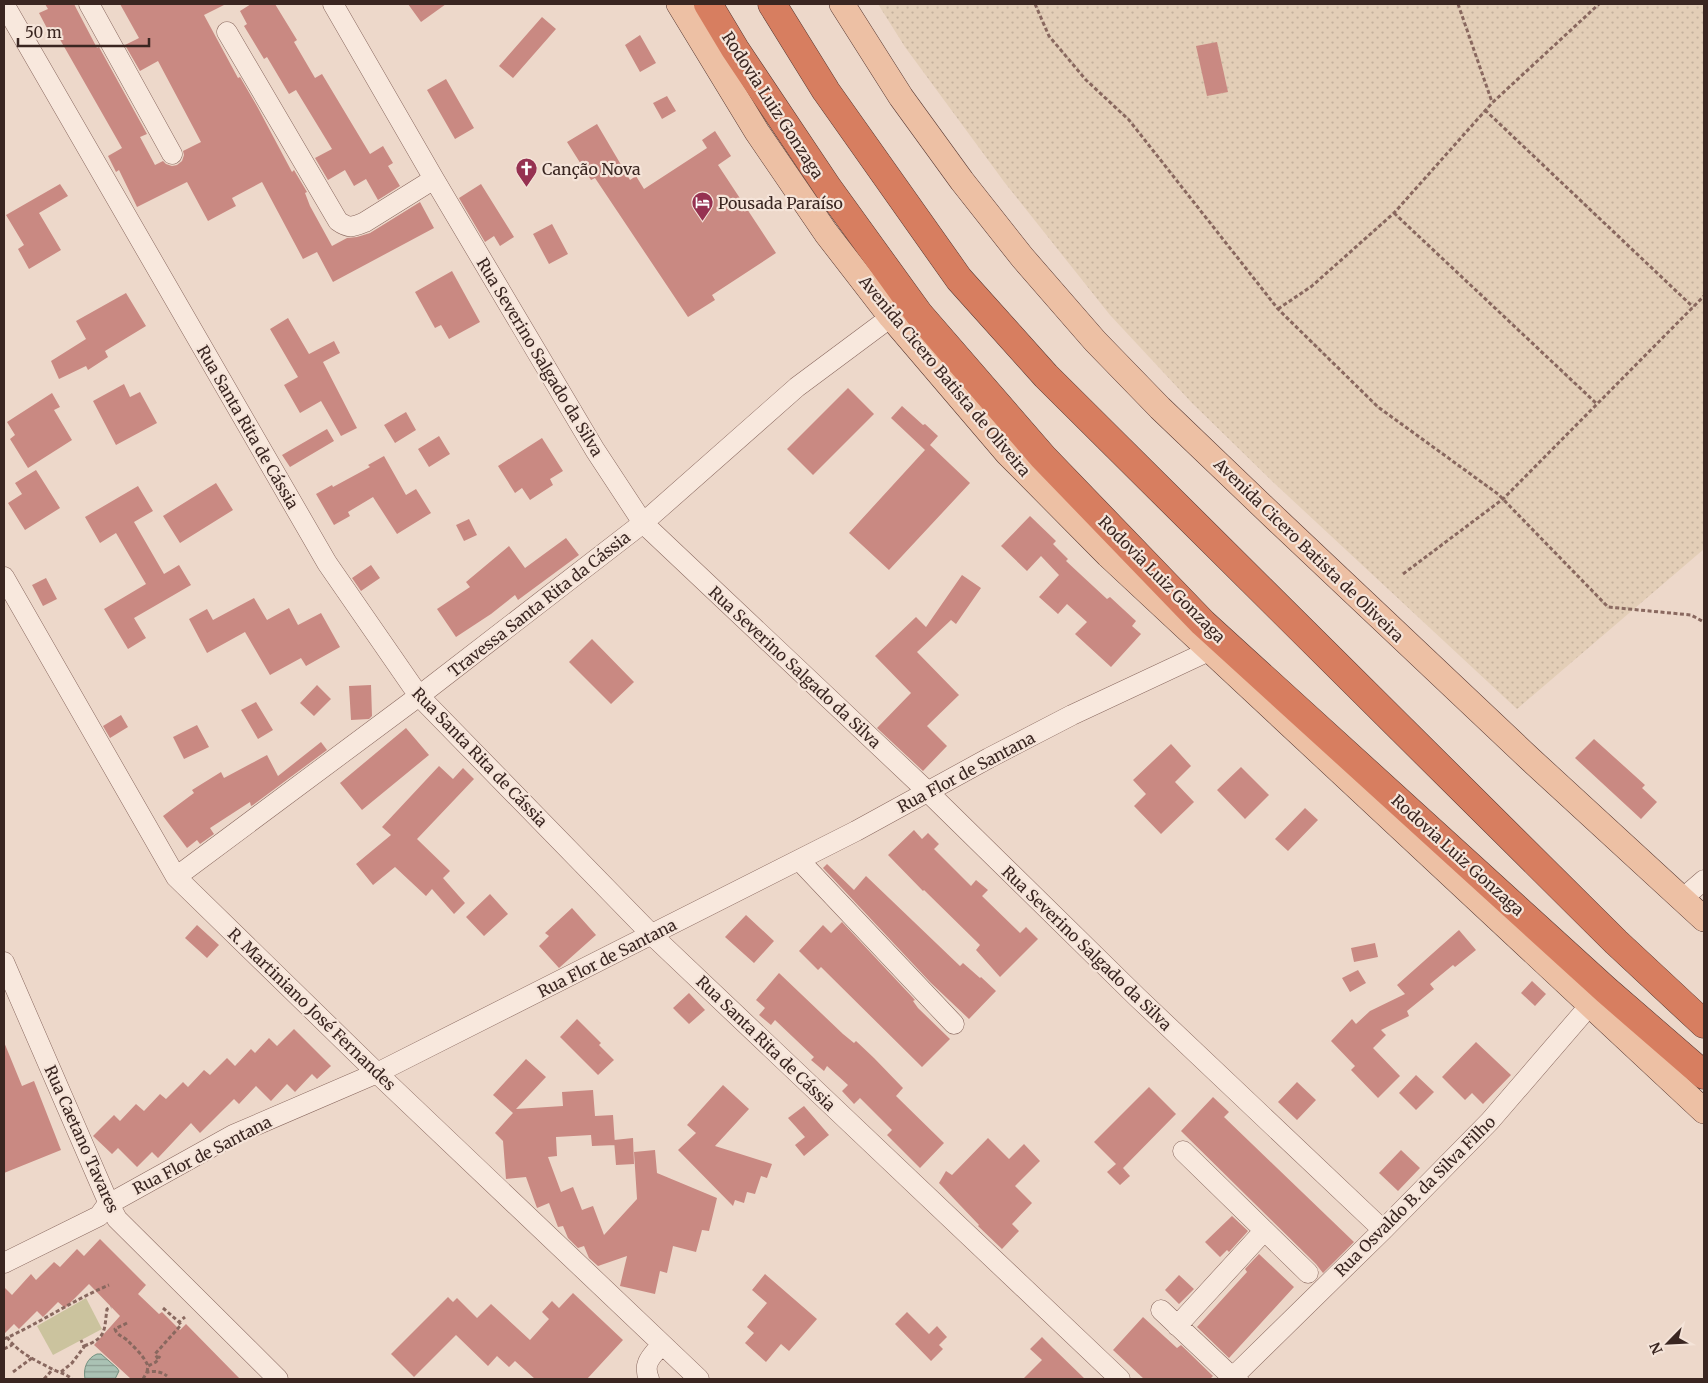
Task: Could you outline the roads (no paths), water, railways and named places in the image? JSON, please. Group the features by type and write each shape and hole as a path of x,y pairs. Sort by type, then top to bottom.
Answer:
{"highway":[{"name":"Rodovia Luiz Gonzaga","path":"708,4 735,49 828,188 919,314 1043,457 1203,623 1599,984 1704,1075"},
{"path":"772,4 826,91 958,279 1046,376 1609,935 1704,1024"}],"main road":[{"name":"Avenida Cicero Batista de Oliveira","path":"679,4 757,132 826,233 891,317 1007,453 1108,555 1704,1111"},
{"name":"Avenida Cicero Batista de Oliveira","path":"842,4 900,97 962,181 1022,257 1095,341 1160,408 1522,753 1704,919"}],"street":[{"name":"Rua Santa Rita de Cássia","path":"4,4 327,563 419,696 652,935 1120,1379"},
{"path":"89,4 172,154"},
{"name":"Rua Severino Salgado da Silva","path":"333,4 434,179 595,450 643,523 928,792 1137,996 1383,1230"},
{"path":"227,32 338,221 345,226 354,226 365,222 434,179"},
{"name":"Travessa Santa Rita da Cássia","path":"176,877 419,696 643,523 797,387 891,317"},
{"name":"R. Martiniano José Fernandes","path":"4,577 176,877 377,1073 699,1379"},
{"name":"Rua Flor de Santana","path":"4,1263 99,1216 109,1204 233,1135 377,1073 799,860 1072,715 1211,650"},
{"path":"799,860 954,1024"},
{"path":"1682,899 1704,880"},
{"name":"Rua Caetano Tavares","path":"4,962 117,1219 271,1377"},
{"name":"Rua Osvaldo B. da Silva Filho","path":"1234,1379 1490,1121 1590,1005"},
{"path":"1183,1151 1308,1273"},
{"path":"1177,1326 1264,1231"},
{"path":"1160,1310 1234,1379"},
{"path":"649,1379 646,1372 646,1364 662,1344"}],"place":[{"name":"Canção Nova","path":"526,188"},
{"name":"Pousada Paraíso","path":"702,222"}]}
